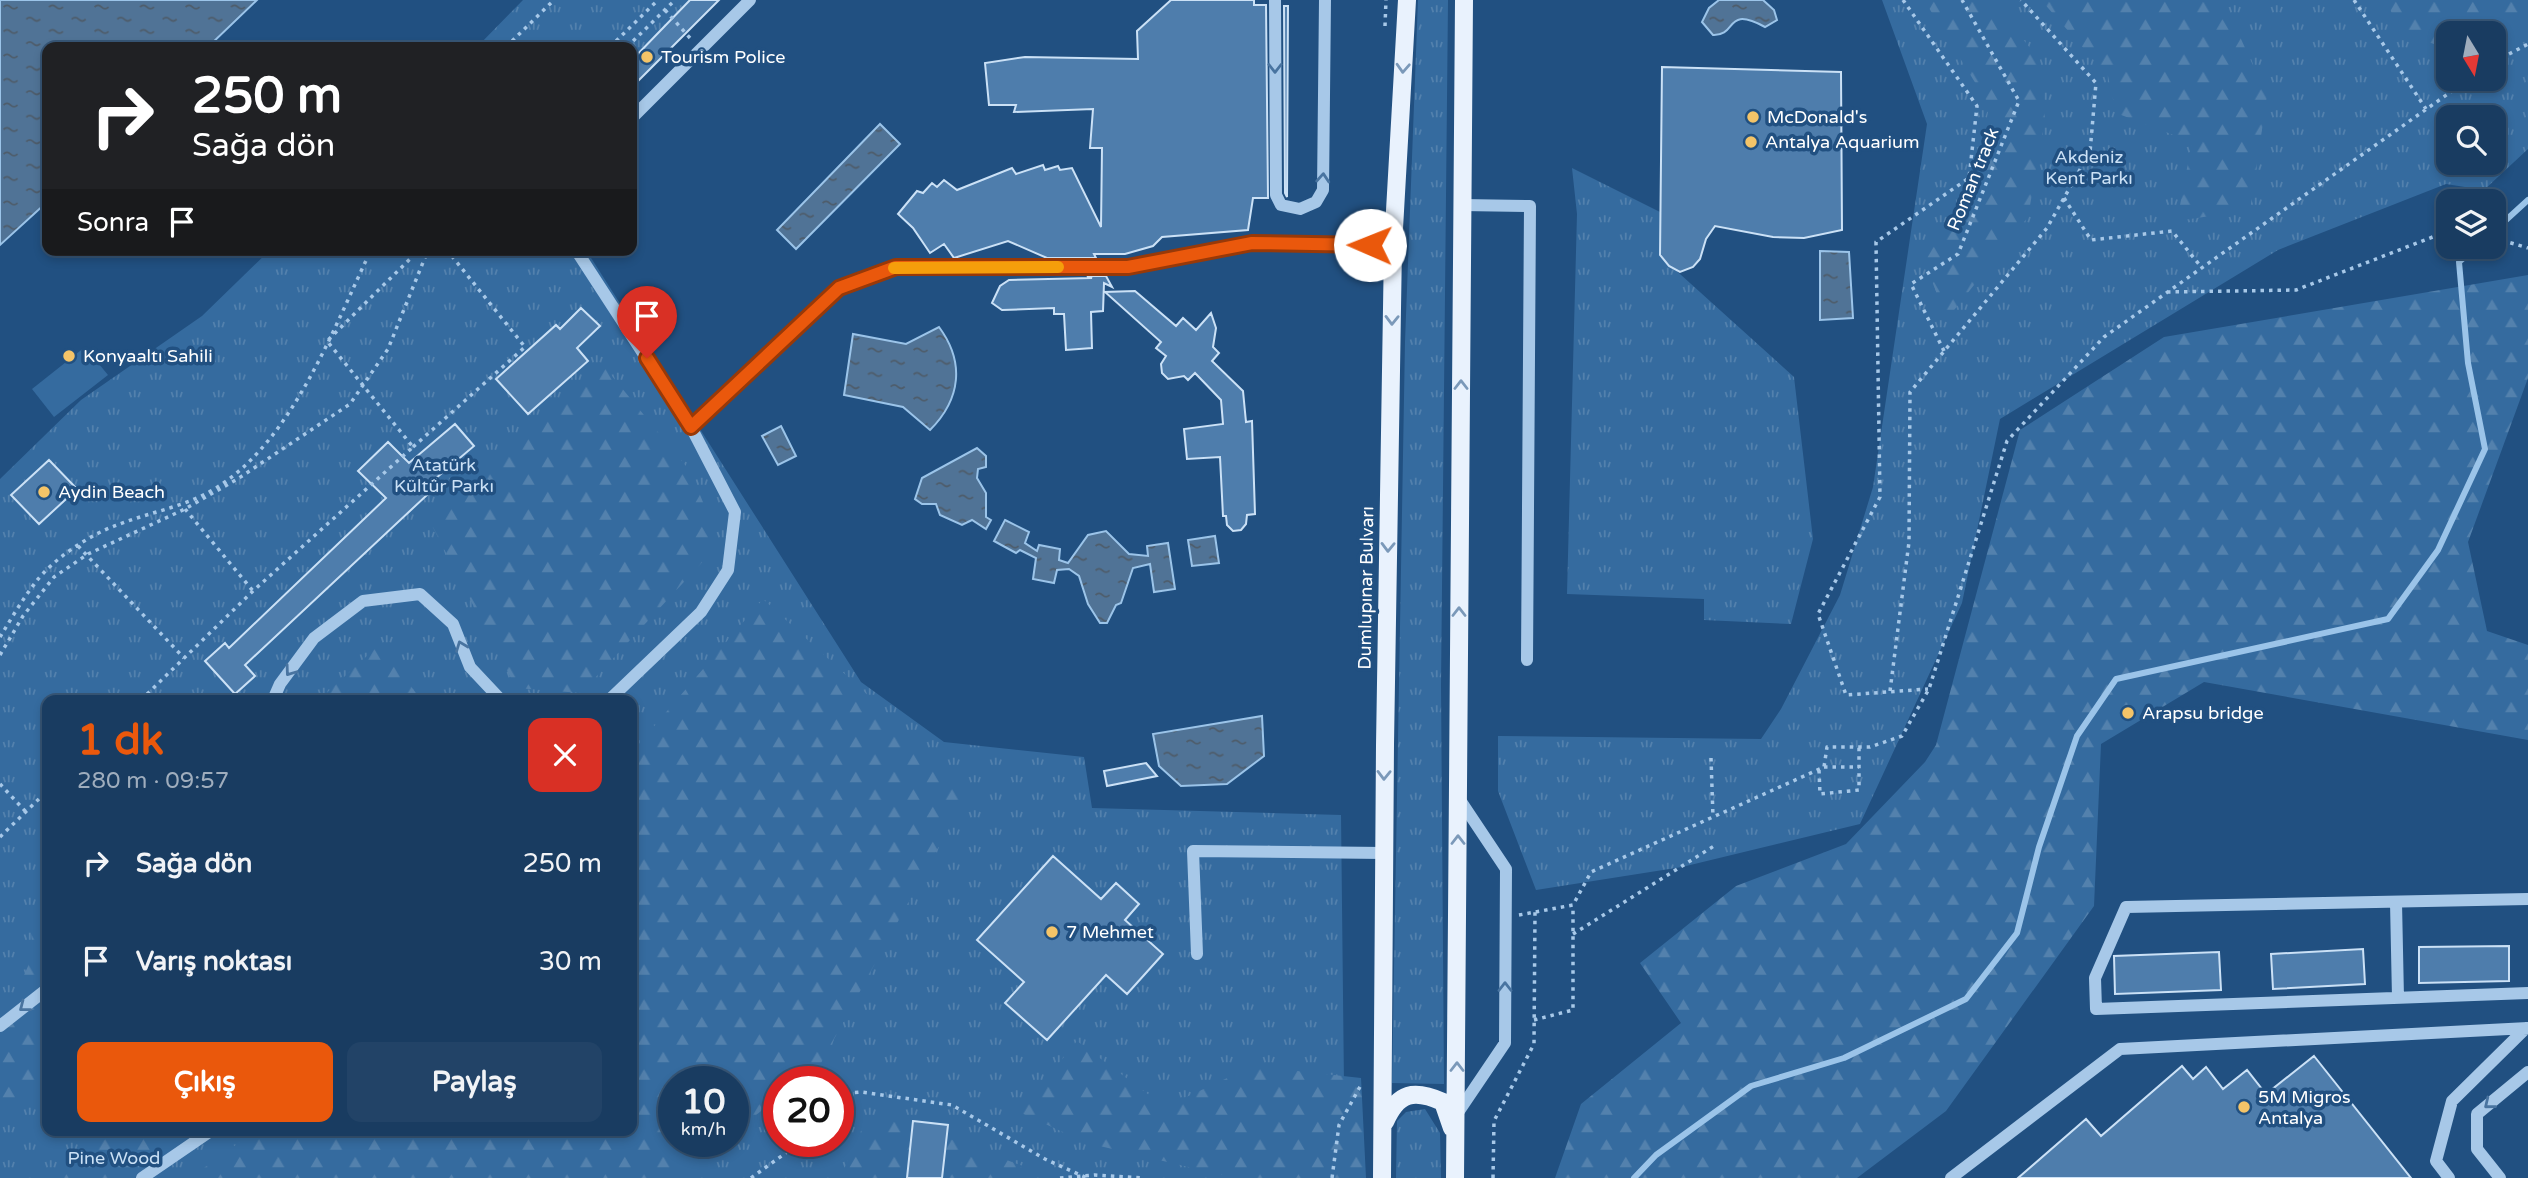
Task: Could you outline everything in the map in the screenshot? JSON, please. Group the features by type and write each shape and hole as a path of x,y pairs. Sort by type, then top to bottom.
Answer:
{"main road":[{"name":"Dumlupınar Bulvarı","path":"1382,1178 1393,246 1406,0"},
{"path":"1455,1178 1464,0"},
{"path":"1383,1126 1391,1108 1404,1097 1423,1093 1443,1102 1455,1136"}],"street":[{"path":"637,113 750,0"},
{"path":"1275,0 1276,195 1281,205 1300,209 1316,202 1323,190 1325,0"},
{"path":"1462,205 1530,206 1527,660"},
{"path":"691,427 839,288 896,267 1128,267 1252,243 1393,246"},
{"path":"581,256 691,427 735,512 728,570 701,612 614,695"},
{"path":"588,256 589,267"},
{"path":"275,695 280,684 314,638 363,601 420,594 453,624 470,667 496,695"},
{"path":"1457,1114 1505,1043 1506,918 1506,869 1458,796"},
{"path":"1197,954 1194,852 1384,853"},
{"path":"2528,899 2126,907 2095,978 2096,1009 2528,993"},
{"path":"2396,902 2398,998"},
{"path":"0,1026 42,993"},
{"path":"1951,1178 2120,1049 2527,1028"},
{"path":"2449,1178 2436,1161 2452,1101 2527,1028"},
{"path":"2500,1178 2477,1149 2477,1114 2528,1072"},
{"path":"142,1178 203,1136"}],"path":[{"path":"511,42 554,0"},
{"path":"615,42 658,0"},
{"path":"632,42 675,0"},
{"path":"1903,0 1977,106 1969,178 1876,242 1880,497 1818,614 1846,695 1929,689"},
{"name":"Roman track","path":"1944,351 1911,284 1958,254 2019,101 1962,0"},
{"path":"1890,692 1909,542 1910,392 2047,228 2090,152 2096,83 2021,0"},
{"path":"2348,0 2354,1 2427,109"},
{"path":"665,10 701,49"},
{"path":"2506,56 2528,44"},
{"path":"1859,747 1860,790 1821,794 1822,768 1827,747 1859,747 1870,747 1902,736 1929,689 2007,441 2104,337 2452,91"},
{"path":"2064,198 2091,240 2172,231 2202,268"},
{"path":"2167,292 2297,290 2436,236"},
{"path":"2506,241 2528,248"},
{"path":"0,637 36,581 78,545 115,525 183,506 216,488 264,449 291,407 327,341 369,256"},
{"path":"327,341 413,256"},
{"path":"0,655 23,616 54,577 88,554 239,478 351,404 388,349 426,256"},
{"path":"146,695 253,591 525,347 452,256"},
{"path":"327,341 413,447"},
{"path":"183,506 253,591"},
{"path":"78,545 184,658"},
{"path":"1711,758 1713,817"},
{"path":"1534,1020 1573,1010 1573,905 1591,872 1822,768 1859,767"},
{"path":"0,783 26,812"},
{"path":"0,837 42,797"},
{"path":"1573,934 1714,846"},
{"path":"1506,918 1573,905"},
{"path":"854,1093 952,1105 1045,1159 1085,1177"},
{"path":"751,1178 780,1157"},
{"path":"1060,1178 1144,1178"}],"green space":[{"path":"523,0 693,0 637,60 637,42 482,42"},
{"path":"1418,0 1448,0 1441,685 1444,1084 1392,1083 1405,342"},
{"name":"Akdeniz Kent Parkı","path":"1882,0 2528,0 2528,149 2506,170 2506,105 2436,105 2436,175 2500,175 2485,189 2446,184 2278,250 2000,419 1962,603 1860,824 1682,867 1536,890 1498,791 1498,736 1761,739 1781,709 1840,595 1873,487 1927,124"},
{"path":"1924,0 1991,0 2040,60 2045,119 2028,217 1947,319 1920,251 1954,230 1979,170 1989,105"},
{"path":"2041,0 2190,0 2225,4 2267,96 2250,210 2177,221 2192,142 2116,113 2108,76"},
{"path":"2386,0 2528,0 2528,23 2506,35 2506,21 2436,21 2436,45 2400,32"},
{"path":"1572,168 1660,212 1660,256 1794,377 1813,539 1791,624 1704,620 1704,599 1567,594 1577,214"},
{"name":"Atatürk Kültür Parkı","path":"264,256 590,256 861,682 944,742 1084,757 1092,808 1341,815 1345,1178 0,1178 0,479 81,400 202,316"},
{"path":"2528,275 2528,378 2468,542 2487,631 2528,645 2528,740 2204,682 2101,744 2094,906 1946,1111 1857,1178 1555,1178 1581,1104 1681,1023 1640,963 1736,886 1846,844 1925,762 1936,745 2020,430 2164,337"},
{"path":"85,347 108,375 54,417 32,389"},
{"path":"602,364 690,471 720,543 581,693 516,688 428,518"},
{"path":"763,599 970,789 821,1063 817,1066 763,1066 763,1110 749,1120 749,1066 658,1066 658,1157 703,1157 676,1178 190,1178 248,1136 637,1136 637,746"},
{"path":"380,644 417,695 324,695"},
{"path":"42,902 42,1091 20,1101 0,1102 0,1029 33,955 30,920"},
{"path":"1077,1041 1165,1107 1253,1066 1361,1078 1366,1178 1235,1178 1087,1143 1019,1112"},
{"path":"1425,1109 1440,1133 1441,1178 1396,1178 1397,1121 1406,1112"},
{"path":"891,1117 1023,1166 1004,1178 840,1178 849,1157 854,1157 854,1147 865,1122"},
{"name":"Pine Wood","path":"110,1136 180,1136 122,1178 44,1178"}],"water":[{"path":"0,0 257,0 213,42 42,42 42,207 0,245"},
{"path":"1719,0 1763,0 1774,10 1777,20 1765,27 1752,21 1737,20 1726,31 1713,35 1702,22 1709,8"},
{"path":"880,124 900,144 796,249 777,230"},
{"path":"1820,251 1849,252 1853,318 1820,320"},
{"path":"939,327 953,354 956,380 948,406 930,430 903,407 844,395 853,334 906,344"},
{"path":"781,426 796,456 778,465 762,436"},
{"path":"977,448 986,456 986,467 978,469 977,478 986,493 986,517 991,520 986,529 972,520 962,525 940,515 936,504 922,504 915,499 922,478"},
{"path":"1005,520 1029,532 1025,543 1037,551 1039,545 1060,549 1059,560 1068,563 1088,535 1106,531 1129,554 1148,556 1147,546 1168,543 1175,589 1154,592 1150,564 1133,568 1121,603 1116,605 1107,623 1100,623 1088,604 1079,576 1069,569 1057,570 1054,583 1033,579 1036,558 1020,550 1016,553 994,541"},
{"path":"1215,536 1219,563 1192,566 1188,540"},
{"path":"1262,716 1264,756 1227,784 1181,786 1159,766 1153,734"}],"building":[{"path":"690,0 719,0 637,82 637,55"},
{"path":"1171,0 1254,0 1254,5 1266,5 1268,198 1253,198 1248,230 1162,237 1153,246 1125,254 1094,254 1096,258 1047,258 1008,241 954,258 944,244 930,253 913,228 898,214 917,191 923,193 932,183 937,187 944,180 957,190 1012,168 1016,174 1043,165 1045,170 1058,166 1060,170 1072,168 1101,227 1102,148 1090,148 1093,109 1014,112 1016,105 989,105 985,63 1025,57 1138,59 1137,31"},
{"path":"1284,6 1288,6 1287,197 1285,193"},
{"name":"Antalya Aquarium","path":"1662,67 1841,72 1842,230 1804,238 1773,237 1715,226 1706,239 1700,259 1693,267 1680,272 1669,266 1660,255"},
{"path":"1087,276 1106,276 1112,287 1104,283 1103,311 1091,312 1092,348 1066,350 1064,314 1054,314 1054,308 1002,310 992,303 1000,286 1009,280 1092,278"},
{"path":"1135,291 1176,326 1183,318 1196,330 1211,313 1216,328 1213,347 1219,353 1212,361 1243,391 1246,422 1252,421 1255,514 1247,515 1246,524 1241,530 1233,531 1227,525 1226,516 1223,516 1220,457 1187,459 1184,429 1223,424 1221,400 1195,373 1188,380 1184,376 1168,379 1162,373 1161,364 1166,356 1156,348 1161,342 1105,292"},
{"path":"581,308 600,326 577,348 588,361 528,414 496,379 556,325 560,329"},
{"path":"455,424 474,446 422,490 427,495 245,665 255,676 235,694 205,661 225,643 229,648 386,498 358,471 388,442 409,463"},
{"name":"Aydin Beach","path":"49,460 77,489 39,524 11,495"},
{"path":"1146,763 1157,776 1107,786 1104,771"},
{"path":"1053,856 1101,899 1116,883 1139,904 1125,920 1163,954 1127,994 1106,975 1047,1040 1005,1003 1024,982 977,940"},
{"path":"2509,946 2509,981 2419,983 2419,947"},
{"path":"2363,949 2365,984 2273,989 2271,954"},
{"path":"2219,952 2221,990 2115,994 2114,956"},
{"name":"5M Migros Antalya","path":"2314,1056 2411,1178 2018,1178 2086,1119 2101,1136 2182,1066 2193,1079 2206,1067 2223,1089 2247,1070 2266,1094"},
{"path":"913,1121 948,1125 942,1178 907,1178"}],"waterway":[{"path":"2506,220 2528,200"},
{"path":"1634,1178 1656,1155 1751,1086 1844,1058 1966,999 2017,933 2039,847 2077,736 2116,679 2388,619 2438,550 2485,449 2468,363 2459,262 2462,259"}],"slow traffic":[{"path":"894,268 1058,267"}],"place":[{"name":"Tourism Police","path":"647,57"},
{"name":"McDonald's","path":"1753,117"},
{"name":"Antalya Aquarium","path":"1751,142"},
{"name":"Konyaaltı Sahili","path":"69,356"},
{"name":"Aydin Beach","path":"44,492"},
{"name":"Arapsu bridge","path":"2128,713"},
{"name":"7 Mehmet","path":"1052,932"},
{"name":"5M Migros Antalya","path":"2244,1107"}],"route":[{"path":"647,358 691,427 839,288 896,267 1128,267 1252,243 1370,245"}]}
